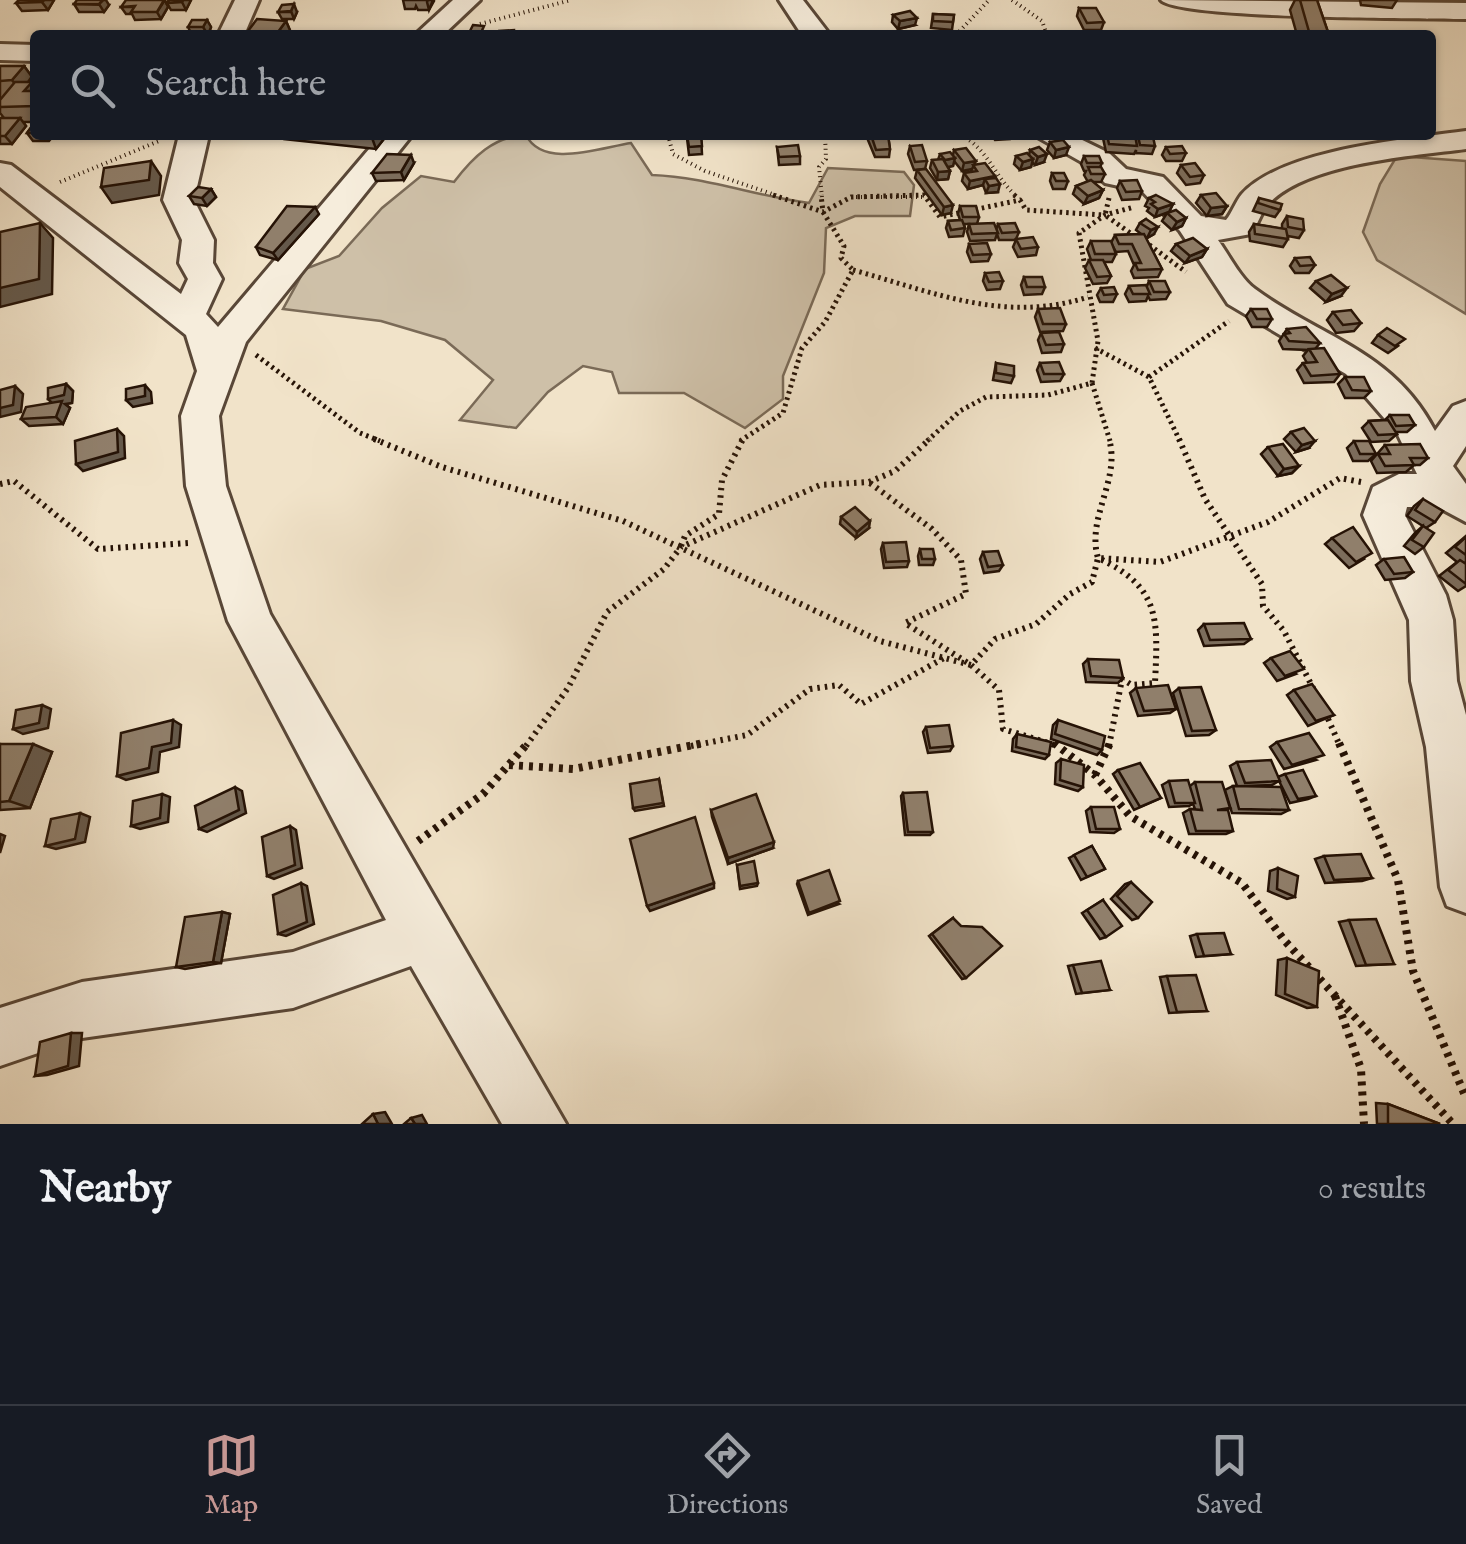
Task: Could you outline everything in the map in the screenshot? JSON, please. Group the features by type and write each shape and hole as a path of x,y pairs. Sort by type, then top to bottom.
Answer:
{"street":[{"path":"234,30 248,0"},
{"path":"434,30 468,0"},
{"path":"791,0 812,30"},
{"path":"1173,0 1222,6 1466,11"},
{"path":"0,52 30,54"},
{"path":"1436,135 1466,139"},
{"path":"1191,224 1227,231 1240,228 1254,200 1284,178 1366,154 1466,139"},
{"path":"188,315 205,279 196,262 198,240 176,211 177,190 192,140"},
{"path":"393,140 223,354 202,406 206,486 220,541 250,621 289,698 384,858 483,1041 536,1124"},
{"path":"1059,140 1098,159 1116,176 1152,184 1191,224 1233,288 1248,303 1325,342 1359,365 1400,408 1436,488"},
{"path":"13,183 96,251 188,315 223,354"},
{"path":"1436,488 1466,416"},
{"path":"1436,488 1387,499 1384,515 1397,550 1424,595 1431,620 1434,681 1450,746 1466,887"},
{"path":"0,1037 82,1010 294,980 426,934"}],"path":[{"path":"470,27 570,0"},
{"path":"959,30 969,16 989,0"},
{"path":"1012,0 1042,21 1046,30"},
{"path":"13,183 117,162 160,140"},
{"path":"669,140 673,154 704,171 823,212 851,197 870,195 924,195 940,217 1020,200"},
{"path":"825,140 826,160 819,167 823,212 844,246 841,258 854,270 906,288 989,308 1067,307 1088,297"},
{"path":"970,140 982,146 996,178 1026,210 1105,215 1177,268 1233,288 1239,306 1233,318 1149,378"},
{"path":"1098,159 1108,182 1110,204 1105,215"},
{"path":"971,665 996,640 1036,624 1070,594 1092,582 1098,558 1094,541 1097,520 1115,458 1092,383 1098,341 1078,232 1105,215 1166,198"},
{"path":"384,858 445,827 508,765 568,688 607,611 669,569 685,536 719,514 722,480 740,441 783,412 802,348 826,322 854,270"},
{"path":"1095,348 1149,378 1204,500 1232,534 1262,584 1263,606 1284,631 1340,741 1351,778 1398,880 1413,972 1466,1098"},
{"path":"223,354 360,433 442,468 622,521 880,642 971,665"},
{"path":"680,547 820,485 869,482 895,471 960,411 986,396 1048,395 1092,383"},
{"path":"1098,558 1160,562 1268,522 1317,488 1340,478 1436,488"},
{"path":"0,484 14,480 98,550 220,541"},
{"path":"869,482 932,529 961,560 966,594 906,623 971,665 999,690 1003,729 1054,743 1095,775 1130,816 1242,883 1284,940 1453,1124"},
{"path":"1095,775 1112,738 1122,678 1132,685 1155,683 1157,640 1150,594 1132,571 1098,558"},
{"path":"508,765 573,769 747,735 810,689 839,685 861,704 946,657"},
{"path":"1333,990 1361,1069 1364,1124"}],"shaded area":[{"path":"502,140 530,140 545,151 558,154 631,143 652,175 692,179 809,203 828,168 904,172 914,185 910,216 855,216 826,228 824,273 783,376 783,399 745,428 684,393 619,393 612,372 583,366 548,392 516,428 460,420 493,380 445,340 381,321 283,309 305,269 339,256 382,208 421,176 454,182 485,150"},
{"path":"1397,156 1466,161 1466,314 1377,260 1363,232 1380,184"}],"building":[{"path":"77,0 103,0 99,4 74,4"},
{"path":"126,0 164,0 157,12 131,12 135,6 121,7"},
{"path":"1300,0 1317,0 1327,30 1309,30"},
{"path":"294,4 291,11 278,12 282,5"},
{"path":"1079,8 1096,8 1104,22 1087,23"},
{"path":"910,11 917,18 900,21 893,15"},
{"path":"933,14 954,15 953,22 933,21"},
{"path":"257,19 286,21 279,30 249,30"},
{"path":"192,20 207,20 203,27 188,27"},
{"path":"0,66 24,66 12,80 0,81"},
{"path":"15,82 30,82 24,91 30,91 30,106 0,107 0,100"},
{"path":"0,118 20,118 5,136 0,136"},
{"path":"688,140 701,140 702,146 689,147"},
{"path":"873,140 889,140 890,149 876,150"},
{"path":"1063,140 1069,147 1056,150 1050,142"},
{"path":"1108,140 1136,140 1137,146 1109,144"},
{"path":"1139,140 1154,140 1155,146 1140,145"},
{"path":"798,145 800,156 779,157 777,147"},
{"path":"922,145 927,161 915,162 910,146"},
{"path":"1182,146 1186,153 1170,154 1166,147"},
{"path":"1039,147 1047,154 1038,157 1030,150"},
{"path":"966,148 976,161 964,163 954,150"},
{"path":"950,152 955,158 945,160 940,154"},
{"path":"1027,153 1033,159 1023,162 1016,156"},
{"path":"387,154 411,155 401,172 372,173"},
{"path":"1084,156 1099,156 1102,163 1087,163"},
{"path":"943,159 950,171 938,172 932,160"},
{"path":"151,161 149,180 101,187 104,168"},
{"path":"985,163 995,176 970,181 964,173 977,171 973,165"},
{"path":"1195,163 1204,175 1190,177 1181,165"},
{"path":"1088,167 1101,167 1105,174 1091,174"},
{"path":"926,169 953,205 944,207 917,170"},
{"path":"1052,173 1064,173 1068,181 1056,181"},
{"path":"996,178 1000,184 989,186 985,179"},
{"path":"1091,180 1103,190 1088,196 1076,186"},
{"path":"1137,180 1142,191 1126,192 1120,181"},
{"path":"198,187 211,189 202,198 189,196"},
{"path":"1216,193 1227,206 1211,208 1201,195"},
{"path":"1156,195 1173,204 1158,209 1149,198"},
{"path":"1259,198 1282,204 1280,210 1258,203"},
{"path":"287,206 315,207 273,253 256,247"},
{"path":"960,206 976,206 979,217 963,217"},
{"path":"1176,210 1186,218 1177,222 1167,213"},
{"path":"1287,216 1303,219 1304,230 1288,227"},
{"path":"1146,219 1158,227 1151,230 1140,223"},
{"path":"962,220 965,228 951,230 948,221"},
{"path":"40,223 39,279 0,288 0,232"},
{"path":"994,223 998,233 972,234 969,224"},
{"path":"1015,223 1019,232 1002,233 998,224"},
{"path":"1254,224 1286,229 1288,239 1255,234"},
{"path":"1144,234 1162,269 1138,270 1135,263 1141,263 1132,244 1119,244 1115,235"},
{"path":"1033,237 1038,247 1021,249 1016,239"},
{"path":"1193,238 1207,249 1190,256 1176,244"},
{"path":"1091,241 1111,241 1116,254 1095,254"},
{"path":"987,243 991,254 973,255 969,244"},
{"path":"1310,257 1315,265 1300,266 1295,258"},
{"path":"1089,260 1103,260 1111,276 1097,277"},
{"path":"999,272 1003,281 989,282 985,273"},
{"path":"1331,275 1347,288 1332,294 1316,281"},
{"path":"1024,277 1042,277 1045,287 1027,287"},
{"path":"1149,281 1165,281 1170,292 1154,292"},
{"path":"1146,285 1150,294 1133,294 1129,286"},
{"path":"1114,287 1117,294 1104,295 1101,288"},
{"path":"1060,308 1066,324 1043,324 1038,309"},
{"path":"1251,309 1267,309 1272,319 1257,319"},
{"path":"1351,310 1361,323 1343,325 1333,312"},
{"path":"1306,327 1320,343 1289,341 1284,334 1290,333 1287,329"},
{"path":"1387,328 1405,339 1395,346 1378,335"},
{"path":"1059,332 1064,344 1046,345 1041,333"},
{"path":"1324,348 1340,374 1311,376 1303,363 1317,362 1309,349"},
{"path":"1059,362 1064,374 1044,374 1040,363"},
{"path":"996,363 1014,366 1014,376 996,373"},
{"path":"1345,377 1364,377 1371,391 1352,390"},
{"path":"66,384 64,395 48,399 48,388"},
{"path":"145,385 145,396 126,400 126,389"},
{"path":"15,386 13,405 0,408 0,390"},
{"path":"62,401 56,417 21,419 26,407"},
{"path":"1390,415 1409,415 1415,425 1396,426"},
{"path":"1388,420 1397,434 1378,435 1369,421"},
{"path":"1304,428 1315,441 1302,445 1291,432"},
{"path":"117,429 118,452 76,464 75,441"},
{"path":"1354,441 1369,441 1376,454 1360,454"},
{"path":"1283,444 1299,466 1284,469 1268,447"},
{"path":"1420,444 1428,458 1410,458 1414,465 1385,466 1378,454 1390,454 1385,445"},
{"path":"1423,499 1443,511 1435,522 1415,510"},
{"path":"855,507 870,521 857,532 841,517"},
{"path":"1423,526 1434,533 1424,547 1412,540"},
{"path":"1353,527 1372,553 1356,562 1332,538"},
{"path":"1466,537 1466,555 1455,547"},
{"path":"906,542 909,561 886,562 883,543"},
{"path":"920,549 933,549 935,559 922,559"},
{"path":"998,551 1003,565 988,567 983,552"},
{"path":"1404,557 1413,572 1394,574 1384,559"},
{"path":"1460,560 1466,564 1466,584 1448,570"},
{"path":"1244,623 1251,639 1210,640 1204,624"},
{"path":"1290,651 1304,669 1285,676 1271,658"},
{"path":"1088,659 1119,660 1123,678 1091,676"},
{"path":"1312,684 1334,715 1316,721 1294,690"},
{"path":"1168,685 1176,709 1144,711 1136,688"},
{"path":"1201,687 1216,730 1192,731 1179,688"},
{"path":"42,705 39,723 13,729 16,710"},
{"path":"173,720 171,743 152,747 149,768 117,776 121,733"},
{"path":"1058,720 1105,736 1102,750 1055,734"},
{"path":"949,725 953,746 930,748 926,727"},
{"path":"1309,733 1324,755 1292,765 1277,742"},
{"path":"1017,734 1051,742 1049,755 1016,747"},
{"path":"0,744 33,744 9,801 0,802"},
{"path":"1061,759 1084,765 1083,787 1060,780"},
{"path":"1271,760 1280,781 1245,783 1237,762"},
{"path":"1140,763 1161,798 1140,807 1118,770"},
{"path":"1303,770 1316,796 1298,799 1285,774"},
{"path":"659,779 663,803 633,808 630,784"},
{"path":"1188,780 1195,803 1175,803 1169,781"},
{"path":"1195,782 1222,782 1230,808 1217,810 1228,810 1233,831 1196,831 1190,809 1202,810"},
{"path":"1233,786 1281,787 1289,810 1239,809"},
{"path":"235,787 239,810 199,829 195,806"},
{"path":"927,792 933,832 908,832 903,793"},
{"path":"162,794 160,818 131,826 133,801"},
{"path":"756,794 774,842 728,858 711,810"},
{"path":"1091,807 1114,807 1120,829 1096,829"},
{"path":"80,813 75,839 45,846 51,819"},
{"path":"695,817 714,883 647,906 630,839"},
{"path":"290,826 295,865 267,876 262,837"},
{"path":"1092,846 1105,869 1087,877 1074,855"},
{"path":"1361,854 1372,878 1334,880 1324,856"},
{"path":"754,861 758,883 740,886 737,865"},
{"path":"1278,868 1298,876 1295,897 1277,889"},
{"path":"829,870 840,901 809,913 798,881"},
{"path":"1131,882 1152,902 1138,918 1117,896"},
{"path":"301,883 307,922 278,934 273,895"},
{"path":"1103,900 1122,926 1106,937 1087,910"},
{"path":"222,912 213,962 176,967 185,917"},
{"path":"953,918 961,926 982,927 1002,946 966,978 932,934"},
{"path":"1376,919 1394,964 1366,965 1349,920"},
{"path":"1224,933 1231,954 1204,956 1197,934"},
{"path":"1287,958 1319,971 1317,1007 1285,994"},
{"path":"1101,961 1110,990 1082,993 1073,965"},
{"path":"1196,975 1207,1011 1177,1012 1167,976"},
{"path":"71,1033 68,1066 35,1076 40,1042"},
{"path":"1388,1104 1440,1124 1388,1124"},
{"path":"373,1114 378,1124 362,1124"}]}
